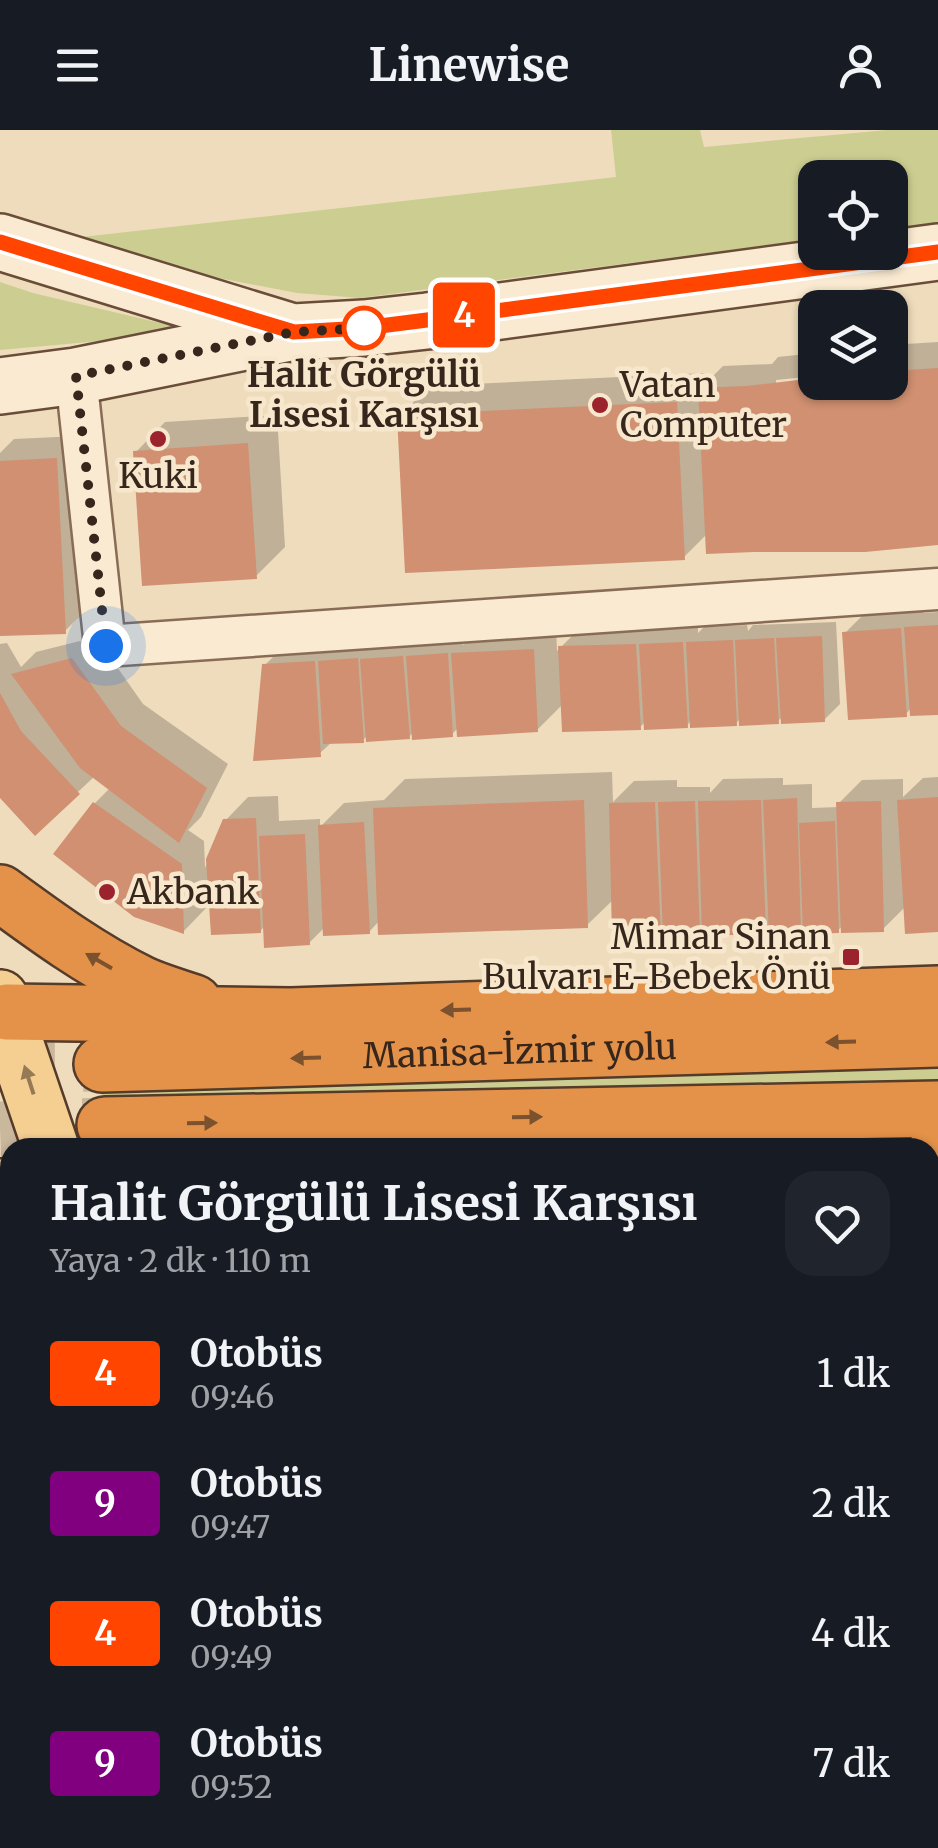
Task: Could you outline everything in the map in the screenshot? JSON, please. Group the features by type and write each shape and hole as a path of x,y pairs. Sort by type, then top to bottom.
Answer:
{"highway":[{"path":"0,892 72,945 145,986 204,1006 291,1016"},
{"path":"2,1007 100,1039 291,1016 938,994"},
{"path":"100,1039 83,1027 80,1046 96,1136 938,1109"},
{"name":"Manisa-İzmir yolu","path":"100,1039 938,1039"}],"main road":[{"path":"2,1007 48,1138"}],"street":[{"path":"0,242 294,332"},
{"path":"0,386 76,376 294,332 364,328 938,252"},
{"path":"76,376 106,646 938,589"}],"green space":[{"path":"611,130 700,130 704,147 887,130 938,130 938,223 908,227 908,160 798,160 798,241 360,298 297,293 187,272 73,238 616,177"},
{"path":"0,282 173,326 178,334 0,350"},
{"path":"938,1066 938,1087 102,1107 101,1085"}],"building":[{"path":"938,368 938,545 865,552 706,554 698,388 798,380 798,400 908,400 908,370"},
{"path":"677,402 685,560 405,573 397,415"},
{"path":"248,443 257,579 142,586 133,451"},
{"path":"57,458 66,634 0,636 0,461"},
{"path":"938,625 938,715 910,716 904,627"},
{"path":"901,628 907,717 848,720 842,632"},
{"path":"822,636 825,722 781,724 776,638"},
{"path":"774,638 779,724 739,726 735,640"},
{"path":"733,640 737,726 690,728 686,642"},
{"path":"683,642 688,728 644,730 639,644"},
{"path":"636,644 641,730 562,732 558,646"},
{"path":"534,649 538,732 457,737 451,653"},
{"path":"448,653 453,737 412,740 406,656"},
{"path":"403,656 410,739 366,742 360,659"},
{"path":"72,658 121,726 207,788 179,843 80,768 11,674"},
{"path":"358,658 364,743 323,744 318,661"},
{"path":"315,661 321,757 253,761 262,664"},
{"path":"0,693 21,731 80,794 35,836 0,798"},
{"path":"938,797 938,932 905,934 897,800"},
{"path":"797,798 801,933 769,934 763,800"},
{"path":"584,800 588,928 378,935 373,808"},
{"path":"761,800 766,934 702,936 698,801"},
{"path":"695,801 700,936 663,937 658,802"},
{"path":"881,801 884,932 841,933 836,802"},
{"path":"93,802 182,864 184,934 134,917 53,854"},
{"path":"655,802 661,937 612,938 609,803"},
{"path":"256,818 261,933 211,935 206,859 223,819"},
{"path":"835,821 839,933 803,934 799,823"},
{"path":"364,822 370,934 323,936 318,825"},
{"path":"305,834 310,945 264,948 259,836"}],"tunnel":[{"path":"0,1065 102,1064"},
{"path":"0,1129 105,1125"}],"bus line":[{"name":"4","path":"0,242 294,332 364,328 938,252"}],"place":[{"name":"Halit Görgülü Lisesi Karşısı","path":"364,328"},
{"name":"Vatan Computer","path":"600,405"},
{"name":"Kuki","path":"158,439"},
{"name":"Akbank","path":"107,892"},
{"name":"Mimar Sinan Bulvarı E-Bebek Önü","path":"851,957"}],"route":[{"path":"106,646 76,376 294,332 364,328"}]}
